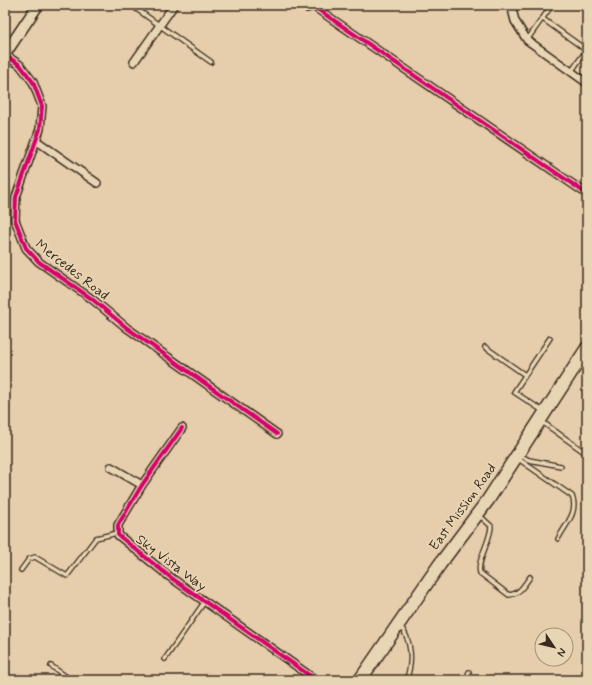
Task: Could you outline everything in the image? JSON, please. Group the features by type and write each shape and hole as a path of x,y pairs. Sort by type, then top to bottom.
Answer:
{"main road":[{"name":"East Mission Road","path":"364,679 398,623 478,514 587,348"}],"street":[{"path":"5,55 38,5"},
{"path":"134,62 174,5"},
{"path":"307,8 313,6 587,194"},
{"path":"514,6 515,21 528,40 571,72 586,81"},
{"name":"Mercedes Road","path":"5,55 20,65 33,82 42,106 40,129 37,141 16,197 15,220 26,248 39,262 92,299 127,328 277,434"},
{"path":"37,141 97,183"},
{"name":"Sky Vista Way","path":"182,428 142,485 118,525 117,533 127,544 204,601 316,680"},
{"path":"111,467 142,485"}],"lane":[{"path":"131,5 212,62"},
{"path":"528,40 552,5"},
{"path":"543,19 586,50 571,72"},
{"path":"550,338 514,392 587,454"},
{"path":"485,347 525,375"},
{"path":"517,456 529,460 561,466"},
{"path":"517,456 572,496 576,504 573,514 558,539"},
{"path":"478,514 491,526 491,532 478,571 509,595 520,590 530,577"},
{"path":"21,570 29,559 35,557 67,576 96,538 117,533"},
{"path":"165,659 204,601"},
{"path":"398,623 405,631 409,643 411,659 406,680"},
{"path":"51,666 71,680"},
{"path":"466,680 469,672"}],"cycle path":[{"path":"307,8 313,6 587,194"},
{"path":"5,55 20,65 33,82 42,106 40,129 16,197 15,220 26,248 39,262 92,299 127,328 277,434"},
{"path":"182,428 142,485 118,525 118,535 170,577 316,680"}]}
